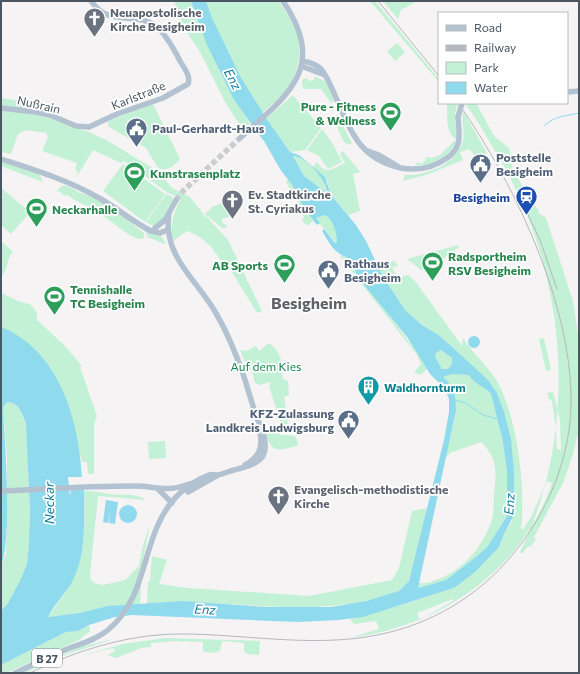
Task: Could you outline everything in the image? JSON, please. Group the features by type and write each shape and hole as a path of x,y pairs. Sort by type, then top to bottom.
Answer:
{"main road":[{"name":"Karlstraße","path":"91,1 102,12 116,18 145,21 155,26 163,34 179,58 189,78 189,82 182,89 163,98 117,114 94,126"},
{"path":"283,1 300,31 302,40 302,64 296,82"},
{"path":"302,64 325,76"},
{"path":"302,64 317,65 325,76 350,131 358,144 373,156 392,167 423,169 432,166 450,156 458,146 460,136 458,117 462,104"},
{"path":"240,138 283,99 296,82 306,73 315,71"},
{"path":"568,92 579,91"},
{"name":"Nußrain","path":"1,108 50,115 80,127 94,126"},
{"path":"368,151 379,155 400,167"},
{"path":"1,159 38,170 72,184 98,198 144,227 157,232 167,230"},
{"name":"B 27","path":"174,500 218,475 255,464 263,452 266,443 239,363 223,326 205,296 182,266 172,249 167,230 169,213 176,200"},
{"path":"155,228 162,223 169,213"},
{"path":"144,227 167,230"},
{"path":"144,227 147,231 162,235 169,240"},
{"name":"B 27","path":"15,673 100,636 122,615 136,591 158,523 174,500 193,484 209,475 218,475"},
{"name":"B 27","path":"157,488 168,490 178,489 193,484"},
{"path":"1,491 138,486 157,488 174,500"},
{"path":"168,490 174,500"}],"green space":[{"path":"174,1 191,1 221,75 250,124 243,130 225,102 199,50 185,30"},
{"path":"206,1 279,1 295,28 299,43 299,51 297,68 294,76 287,90 262,113 217,30"},
{"path":"370,1 375,1 438,78 438,81"},
{"path":"383,1 417,1 401,10 398,19"},
{"path":"397,43 405,52 395,61 387,51"},
{"path":"314,76 325,81 335,100 331,103 321,89 303,89 302,80 307,78 309,81 314,80"},
{"path":"293,95 321,128 305,150 290,152 266,119"},
{"path":"1,98 20,101 47,112 1,106"},
{"path":"153,104 180,159 173,166 165,169 158,168 146,148 109,127 107,122"},
{"path":"447,104 458,104 455,112 457,140 450,133 447,118"},
{"path":"477,104 494,136 509,148 512,166 525,191 539,211 538,213 546,218 573,301 579,341 579,429 573,454 564,481 534,537 536,539 522,554 520,552 539,505 552,455 558,404 558,351 551,299 539,247 520,198 495,151 466,105"},
{"path":"1,109 44,116 89,132 108,141 159,172 172,188 190,197 204,215 202,218 205,215 228,240 262,311 258,313 256,311 230,269 226,268 210,245 200,237 187,231 173,241 173,219 181,199 168,193 124,161 121,163 93,150 76,178 78,173 75,170 77,163 42,151 48,137 46,133 26,130 18,134 11,154 1,152"},
{"path":"463,111 487,153 484,156 477,158 469,149 460,152 463,160 429,174 403,181 405,175 414,175 431,171 448,162 454,156 460,148 463,140"},
{"path":"340,125 343,126 352,143 350,145 344,142 337,127"},
{"path":"322,129 333,144 342,162 328,169 319,156 307,150"},
{"path":"454,141 456,142 454,147 439,160 426,164 415,165 418,162 421,164 427,157 432,158 440,155"},
{"path":"343,151 360,172 353,174 360,211 348,215 331,195 327,181 313,167 317,162 324,169 330,170 345,163 340,154"},
{"path":"293,156 305,161 316,170 324,182 328,195 304,176"},
{"path":"1,162 39,173 43,182 1,166"},
{"name":"Kunstrasenplatz","path":"123,164 165,194 145,222 103,191"},
{"path":"288,179 313,221 307,226 302,220 304,217 302,214 305,214 286,182"},
{"path":"62,186 70,187 105,204 144,233 144,238 139,239 133,237 98,212 67,195 65,196 57,190"},
{"path":"1,188 30,212 11,234 1,225"},
{"path":"166,194 173,197 173,199 162,221 154,226 146,222"},
{"path":"231,199 234,202 229,206 234,215 222,219 222,223 227,227 223,229 205,214 212,207"},
{"path":"322,214 330,218 337,233 338,242 336,243 316,219"},
{"path":"145,231 161,236 166,244 148,238"},
{"path":"1,241 13,252 9,257 4,274 1,277"},
{"path":"458,245 459,247 443,259 423,270 407,259"},
{"path":"340,256 346,257 418,355 427,369 420,375 414,372 421,364 417,355"},
{"path":"394,261 398,265 392,268 398,278 408,275 415,281 462,346 463,338 495,378 503,393 509,410 518,451 522,492 521,528 523,530 531,517 547,481 552,483 539,514 521,541 500,566 476,587 448,605 427,616 454,600 453,599 417,613 420,619 419,620 388,630 353,637 379,629 376,621 354,624 350,619 402,605 454,588 501,544 505,531 512,522 514,472 488,380 440,336 431,332 407,312 383,277 378,267"},
{"path":"1,293 20,302 30,304 37,313 37,320 65,346 82,366 80,367 97,416 94,424 94,474 88,474 87,462 82,462 71,417 38,353 23,340 1,327"},
{"path":"544,338 551,370 546,371 539,339"},
{"name":"Auf dem Kies","path":"269,343 279,354 284,369 281,370 283,379 288,381 289,395 284,397 288,424 294,424 294,432 283,433 281,430 282,427 269,386 271,382 259,385 255,383 252,371 249,369 247,361 245,362 240,350 246,351 256,346 259,351"},
{"path":"441,350 452,358 452,364 448,369 442,369 435,357 436,353"},
{"path":"452,374 469,375 491,394 503,442 507,472 507,516 487,547 477,556 446,580 417,588 418,582 425,583 436,580 462,565 483,540 493,515 495,465 490,453 481,442 450,453 444,460 453,427 455,405 454,394 450,385 442,376"},
{"path":"553,392 560,419 561,450 557,449 552,401 549,399 547,393"},
{"path":"7,402 14,404 20,410 25,420 27,429 30,542 27,563 23,576 10,601 1,611 1,567 6,554 7,511 7,458 3,408"},
{"path":"276,429 281,435 295,436 298,443 297,446 282,449 274,448 268,440 266,433 274,432"},
{"path":"165,441 166,458 149,459 148,442"},
{"path":"84,491 114,495 133,495 146,500 98,496 90,575 91,580 94,583 103,585 125,580 139,566 142,549 150,524 142,566 140,605 108,606 79,613 48,617 77,571 84,537"},
{"path":"428,508 412,572 405,587 393,594 350,604 321,607 176,602 147,604 148,582 150,581 152,556 167,560 159,584 188,588 309,596 392,580 399,568 412,511"},
{"path":"89,625 90,631 79,640 6,673 1,673 1,665 66,632 80,630"},
{"path":"117,638 68,654 25,673 20,673 81,647"},
{"path":"165,638 260,641 259,655 247,654 244,651 244,643 222,641 220,651 211,653 203,651 203,642 176,641 151,643 151,647 141,648 116,658 108,655 115,651 113,648 83,655 123,644"}],"water":[{"path":"191,1 206,1 212,18 240,76 268,121 290,152 299,155 325,177 331,195 356,225 366,241 383,277 406,311 422,325 440,336 488,380 497,393 511,439 514,472 514,515 499,547 475,572 454,588 363,617 298,622 132,615 115,617 89,625 78,631 66,632 1,665 1,611 8,603 27,564 30,514 26,423 17,406 7,402 3,408 7,479 7,522 5,550 1,567 1,327 21,338 38,352 51,370 62,389 70,411 80,455 82,477 68,477 70,496 71,490 84,490 84,538 80,562 71,584 48,617 79,613 108,606 183,601 266,607 331,607 366,601 399,591 409,581 444,440 449,412 449,399 445,389 430,374 407,337 365,286 346,257 338,253 329,243 322,231 324,229 335,243 337,242 335,231 328,217 325,215 316,218 320,223 317,225 305,210 292,185 280,169 264,141 233,98 207,45","holes":["293,156 305,161 315,170 324,182 328,194 304,176","441,350 452,358 452,364 448,369 442,369 435,357 436,353","452,374 469,375 474,381 491,394 503,442 507,472 507,516 487,547 477,556 446,580 418,588 456,410 454,392 450,384 443,377"]},
{"path":"472,336 476,336 480,342 476,348 472,348 468,344 468,340"},
{"path":"106,500 118,502 115,524 109,523 110,512 108,523 103,522"},
{"path":"124,505 132,505 137,510 135,521 132,523 124,523 119,518 119,510"}],"waterway":[{"path":"544,126 556,118 579,113"},
{"path":"455,400 466,403 483,415 497,419"}],"tunnel":[{"path":"176,200 184,190 240,138"}],"railway":[{"path":"378,1 438,75"},
{"path":"30,673 66,657 104,645 142,637 181,634 328,640 353,639 397,630 434,616 469,595 500,569 524,540 534,525 551,492 558,475 567,440 570,422 570,382 565,341 554,298 540,255 522,213 480,136 459,104"},
{"path":"524,206 540,240 557,289"}],"place":[{"name":"Neuapostolische Kirche Besigheim","path":"95,38"},
{"name":"Pure - Fitness & Wellness","path":"391,132"},
{"name":"Paul-Gerhardt-Haus","path":"137,148"},
{"name":"Poststelle Besigheim","path":"481,184"},
{"name":"Kunstrasenplatz","path":"134,192"},
{"name":"Besigheim","path":"526,216"},
{"name":"Ev. Stadtkirche St. Cyriakus","path":"232,220"},
{"name":"Neckarhalle","path":"37,228"},
{"name":"Radsportheim RSV Besigheim","path":"433,282"},
{"name":"AB Sports","path":"284,284"},
{"name":"Rathaus Besigheim","path":"328,290"},
{"name":"Tennishalle TC Besigheim","path":"55,316"},
{"name":"Waldhornturm","path":"369,406"},
{"name":"KFZ-Zulassung Landkreis Ludwigsburg","path":"349,440"},
{"name":"Evangelisch-methodistische Kirche","path":"278,516"}],"district":[{"name":"Besigheim","path":"309,302"}],"water label":[{"name":"Enz","path":"233,79"},
{"name":"Neckar","path":"49,503"},
{"name":"Enz","path":"509,504"},
{"name":"Enz","path":"205,609"}]}
